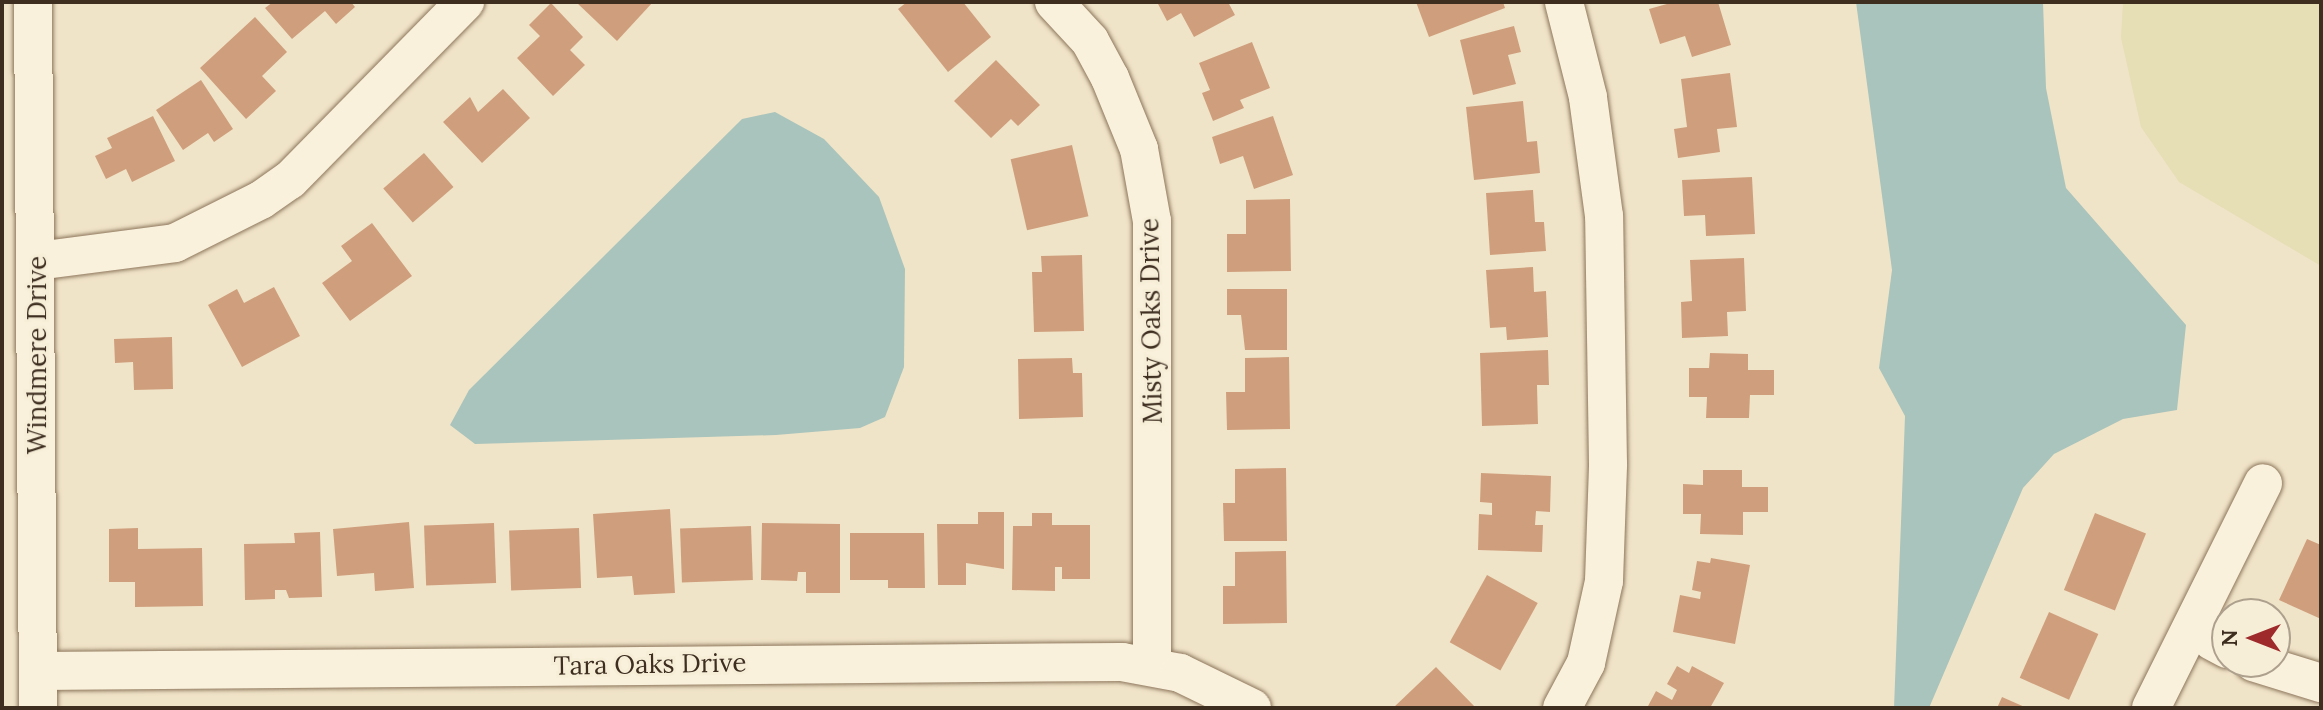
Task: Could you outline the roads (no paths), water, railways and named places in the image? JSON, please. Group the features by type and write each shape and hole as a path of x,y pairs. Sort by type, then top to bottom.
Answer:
{"street":[{"name":"Windmere Drive","path":"33,2 38,708"},
{"path":"37,261 175,243 261,200 290,180 465,2"},
{"name":"Misty Oaks Drive","path":"1054,2 1090,41 1110,78 1139,149 1152,221 1152,666"},
{"path":"1562,708 1586,663 1604,581 1608,464 1604,216 1588,97 1564,2"},
{"path":"2151,708 2263,483"},
{"name":"Tara Oaks Drive","path":"39,671 1027,660 1152,666 1180,673 1252,708"},
{"path":"2291,674 2321,683"}],"water":[{"path":"1856,2 2043,2 2046,88 2066,188 2186,325 2177,410 2123,419 2054,454 2023,488 1929,708 1894,708 1905,416 1879,368 1892,270"},
{"path":"775,112 824,139 879,197 905,269 904,367 885,417 860,428 776,435 475,444 450,425 469,390 742,119"}]}
